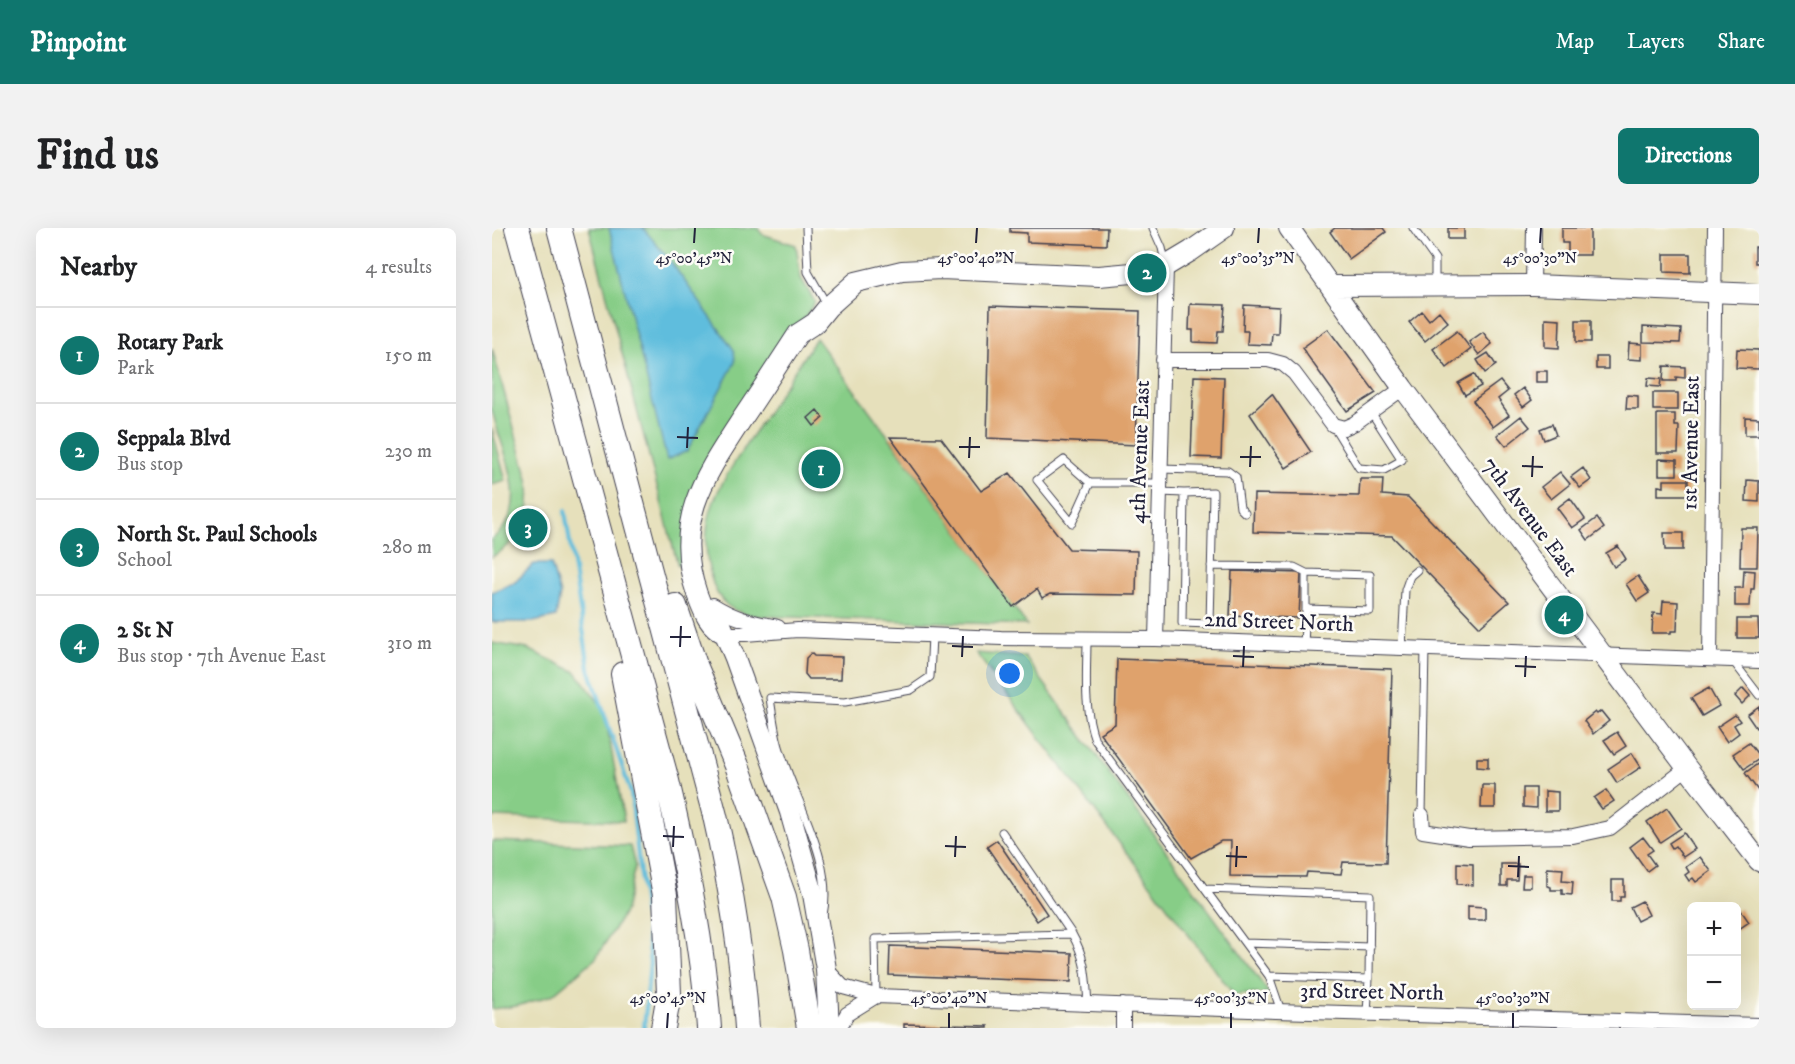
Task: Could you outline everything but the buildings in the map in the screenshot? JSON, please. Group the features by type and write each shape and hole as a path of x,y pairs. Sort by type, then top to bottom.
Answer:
{"highway":[{"path":"517,228 678,828 702,960 709,1028"},
{"path":"559,228 718,826 740,952 747,1028"},
{"path":"628,489 662,564 695,665 738,768 784,897 796,950 809,1028"},
{"path":"591,501 665,895 669,994 663,1028"}],"street":[{"path":"725,634 716,630 706,617 692,574 689,538 695,501 710,469 798,334 815,323 828,307 856,282 902,271 941,268 1099,276 1132,273 1166,266 1224,228"},
{"name":"7th Avenue East","path":"1289,228 1403,388 1759,861"},
{"path":"1533,285 1534,228"},
{"name":"1st Avenue East","path":"1710,659 1715,228"},
{"name":"4th Avenue East","path":"1156,639 1166,266"},
{"path":"1331,286 1533,285 1759,294"},
{"path":"815,323 810,340 713,489 704,518 701,554 703,571 713,605 735,658 790,812 813,894 826,969 829,1028"},
{"path":"1163,360 1268,360 1283,364 1294,373 1333,425 1344,428 1355,423 1403,388"},
{"name":"2nd Street North","path":"713,605 744,621 798,630"},
{"name":"2nd Street North","path":"725,634 798,630 1001,638 1156,639 1759,661"},
{"path":"1422,815 1422,831 1469,838 1573,836 1610,828 1687,768"},
{"name":"3rd Street North","path":"826,969 843,987 876,996 1367,1013 1438,1018 1759,1025"},
{"path":"838,1028 847,1014 876,996"},
{"path":"1123,1005 1123,1028"}],"lane":[{"path":"1154,228 1166,266"},
{"path":"1413,228 1435,260 1434,285"},
{"path":"803,229 808,272 828,307"},
{"path":"1333,425 1359,468 1384,470 1402,460 1371,412"},
{"path":"1090,483 1072,523 1037,480 1064,460 1090,483 1160,481 1228,471 1236,477 1240,508 1245,513"},
{"path":"1160,481 1184,493 1214,492 1209,641"},
{"path":"1184,493 1182,623 1210,624"},
{"path":"1211,566 1294,567 1306,573 1370,575 1370,611 1306,609"},
{"path":"1402,647 1405,590 1410,576 1417,570"},
{"path":"1304,644 1306,573"},
{"path":"820,931 826,900 824,873 777,740 770,698 845,702 911,690 930,677 932,636"},
{"path":"1087,639 1086,692 1095,740 1269,976 1281,1011"},
{"path":"1422,815 1425,648"},
{"path":"1732,660 1759,695"},
{"path":"1002,832 1081,949 1088,1004"},
{"path":"1205,889 1370,895 1370,979 1367,1013"},
{"path":"876,996 875,939 1072,934"},
{"path":"1245,943 1370,947"},
{"path":"1269,976 1370,979"}],"green space":[{"path":"589,228 758,228 762,234 796,245 801,278 815,302 708,462 685,566 678,566"},
{"path":"816,338 1027,625 759,616 734,609 722,600 714,586 707,558 707,529 714,501 732,466"},
{"path":"492,348 528,479 529,503 524,524 518,534 492,557 492,539 505,526 512,511 513,494 512,477 492,409"},
{"path":"492,429 506,481 492,485"},
{"path":"492,643 528,649 576,672 604,709 624,821 492,817"},
{"path":"976,653 1025,657 1269,993 1234,995"},
{"path":"492,841 630,846 635,866 625,911 596,958 552,995 517,1006 492,1009"}],"water":[{"path":"609,228 643,228 671,262 734,350 735,362 687,451 667,460"},
{"path":"534,564 551,564 560,594 556,617 533,622 492,622 492,592 515,582"}],"waterway":[{"path":"565,511 589,668 631,793 650,963 644,1028"}],"place":[{"name":"Seppala Blvd","path":"1147,273"},
{"name":"Rotary Park","path":"821,469"},
{"name":"North St. Paul Schools","path":"528,528"},
{"name":"2 St N","path":"1564,615"}]}
